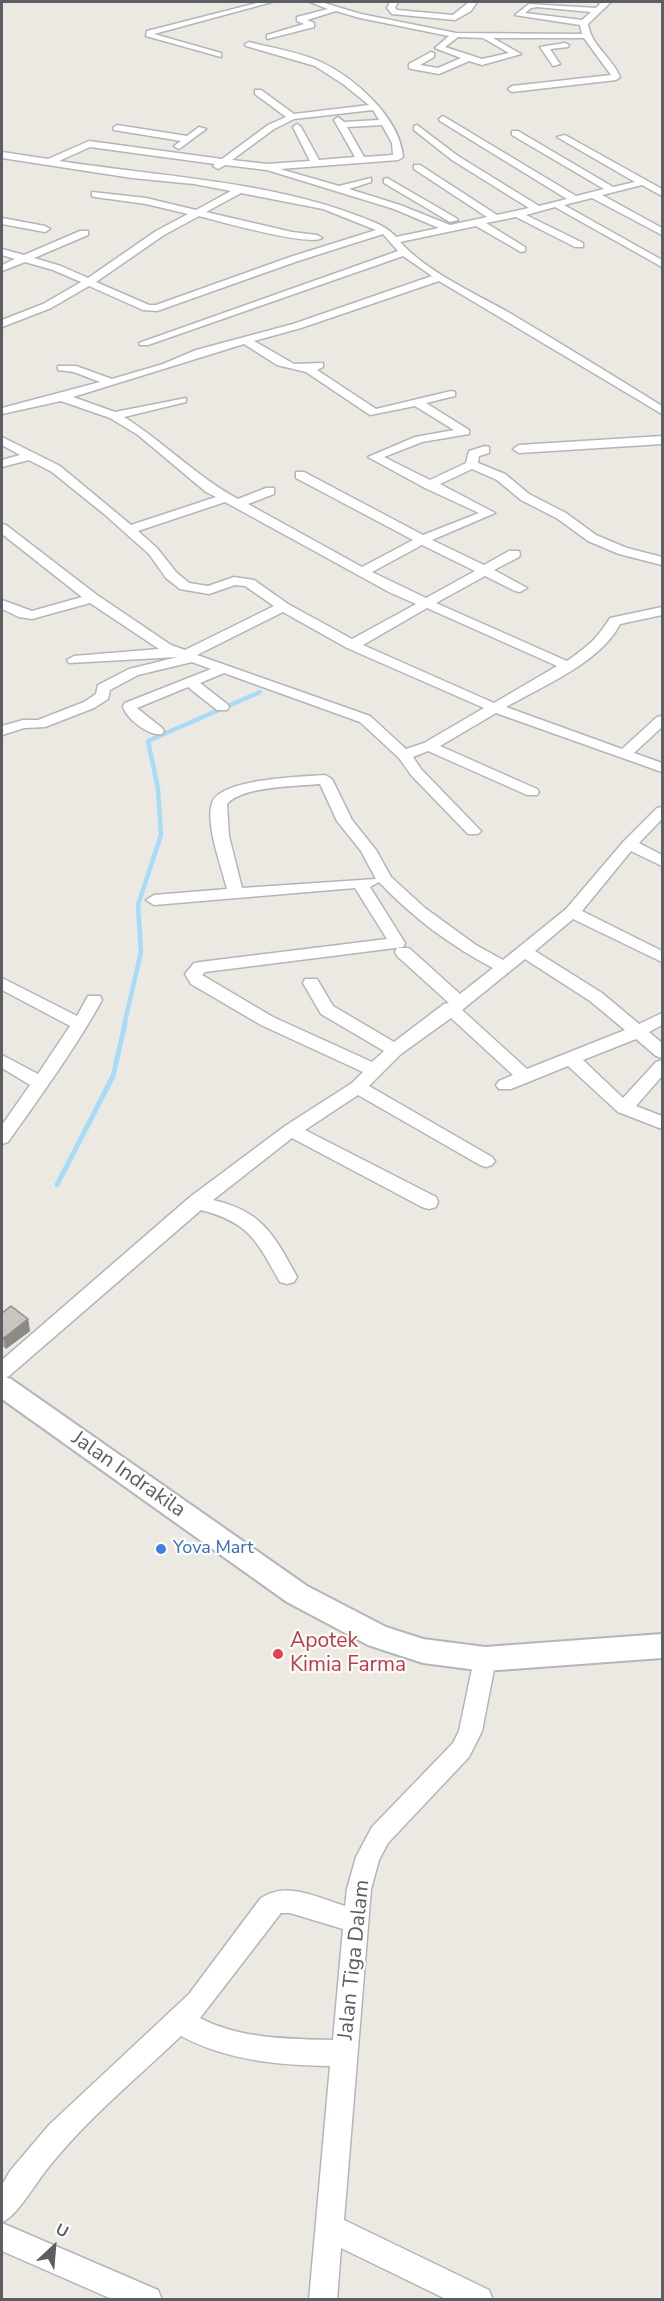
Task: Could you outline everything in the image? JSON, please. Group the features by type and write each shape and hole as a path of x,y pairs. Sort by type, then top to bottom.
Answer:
{"street":[{"path":"218,55 150,35 162,29 268,2"},
{"path":"314,2 360,16 456,35 589,41"},
{"path":"394,2 391,8 395,12 455,18 468,9 472,2"},
{"path":"602,2 608,2"},
{"path":"584,23 596,10 608,2"},
{"path":"584,23 519,15 533,5 596,10"},
{"path":"226,6 236,10"},
{"path":"549,20 563,6"},
{"path":"270,37 310,25 300,19 335,9"},
{"path":"512,89 616,77 589,41 584,23"},
{"path":"456,35 439,48 480,62 517,54 485,37"},
{"path":"556,64 544,49 545,46 589,41"},
{"path":"89,144 267,167 360,158 398,157 397,143 376,107 346,82 318,64 249,44"},
{"path":"431,55 412,66 439,71 468,58"},
{"path":"258,92 292,117"},
{"path":"194,182 271,127 292,117 376,107"},
{"path":"443,119 574,199"},
{"path":"49,162 117,128 138,122"},
{"path":"360,158 340,122 384,122"},
{"path":"297,127 315,162"},
{"path":"117,128 188,139"},
{"path":"417,128 455,158 536,208"},
{"path":"165,155 202,129"},
{"path":"516,134 612,190"},
{"path":"562,137 640,183 663,193"},
{"path":"2,155 132,176 194,182 326,207 385,230 404,252 440,277 560,346 663,411"},
{"path":"267,167 397,207 448,228"},
{"path":"417,167 495,218"},
{"path":"289,184 300,179"},
{"path":"337,190 368,180"},
{"path":"387,181 462,225"},
{"path":"394,240 516,214 640,183"},
{"path":"268,195 278,189"},
{"path":"2,324 47,306 89,282 160,233 240,190"},
{"path":"95,194 146,201 298,236 317,238"},
{"path":"594,195 663,232"},
{"path":"554,203 663,264"},
{"path":"516,214 579,245"},
{"path":"2,221 45,229"},
{"path":"477,222 521,249"},
{"path":"2,252 57,268 147,308 157,308 294,259 385,230"},
{"path":"2,268 84,233"},
{"path":"144,343 404,252"},
{"path":"2,411 113,383 167,366 200,352 297,326 440,277"},
{"path":"246,340 292,368 310,370 374,413 451,394"},
{"path":"310,370 322,363"},
{"path":"62,368 76,369 113,383"},
{"path":"62,397 114,416 142,433 210,489 362,573 428,605 568,666"},
{"path":"114,416 182,400"},
{"path":"362,573 422,540 489,513 374,457 419,439 465,432 416,402"},
{"path":"519,448 663,440"},
{"path":"2,441 56,469 153,551 171,574 185,586 208,590 234,581 244,581 283,607 352,645 495,708 663,768"},
{"path":"472,465 473,454 484,450"},
{"path":"2,464 32,455"},
{"path":"429,485 472,465 507,481 525,497 562,516 592,538 623,551 663,561"},
{"path":"300,475 422,540 520,588"},
{"path":"238,504 270,491"},
{"path":"128,530 226,498"},
{"path":"2,528 150,640 222,669 365,719 404,755 417,772 473,831"},
{"path":"352,645 428,605 514,554"},
{"path":"2,604 24,614 42,614 92,598"},
{"path":"2,731 23,724 40,724 89,705 103,696 103,688 115,681 184,655 283,607"},
{"path":"404,755 429,746 568,666 595,648 609,633 615,621 662,609 663,626"},
{"path":"74,660 184,655"},
{"path":"157,731 131,711 130,706 222,669"},
{"path":"189,681 222,707"},
{"path":"624,755 663,720"},
{"path":"429,746 532,792"},
{"path":"236,894 220,823 220,803 223,797 230,792 269,784 325,779 345,822 368,850 385,880 418,911 470,949 503,966"},
{"path":"2,1371 197,1202 291,1130 357,1087 395,1050 455,1006 572,912 629,844 663,811"},
{"path":"629,844 663,861"},
{"path":"154,900 385,880"},
{"path":"360,883 397,943 200,967 193,974 197,980 267,1021 374,1070"},
{"path":"572,912 663,957"},
{"path":"524,951 596,997 663,1052"},
{"path":"403,952 524,1076"},
{"path":"2,983 81,1024"},
{"path":"311,983 327,1010 395,1050"},
{"path":"2,1138 81,1024 94,1000"},
{"path":"504,1085 637,1032 663,1018"},
{"path":"570,1058 624,1108 663,1123"},
{"path":"2,1061 41,1083"},
{"path":"624,1108 663,1066"},
{"path":"357,1087 486,1161"},
{"path":"291,1130 429,1202"},
{"path":"197,1202 237,1213 246,1220 273,1250 287,1277"},
{"name":"Jalan Indrakila","path":"2,1386 297,1594 378,1637 423,1651 485,1659 663,1646"},
{"name":"Jalan Tiga Dalam","path":"323,2300 359,1889 368,1857 380,1835 461,1750 470,1731 485,1659"},
{"path":"2,2209 20,2181 58,2133 181,2022 216,1980 269,1907 277,1901 290,1901 357,1921"},
{"path":"181,2022 197,2032 256,2048 345,2054"},
{"path":"330,2228 480,2300"},
{"path":"2,2237 148,2300"}],"building":[{"path":"11,1306 28,1319 4,1338 2,1336 2,1313"}],"waterway":[{"path":"124,1026 141,952 138,905 161,835 158,789 148,741 260,692"},
{"path":"57,1185 113,1076 125,1024"}],"place":[{"name":"Yova Mart","path":"161,1549"},
{"name":"Apotek Kimia Farma","path":"278,1654"}]}
